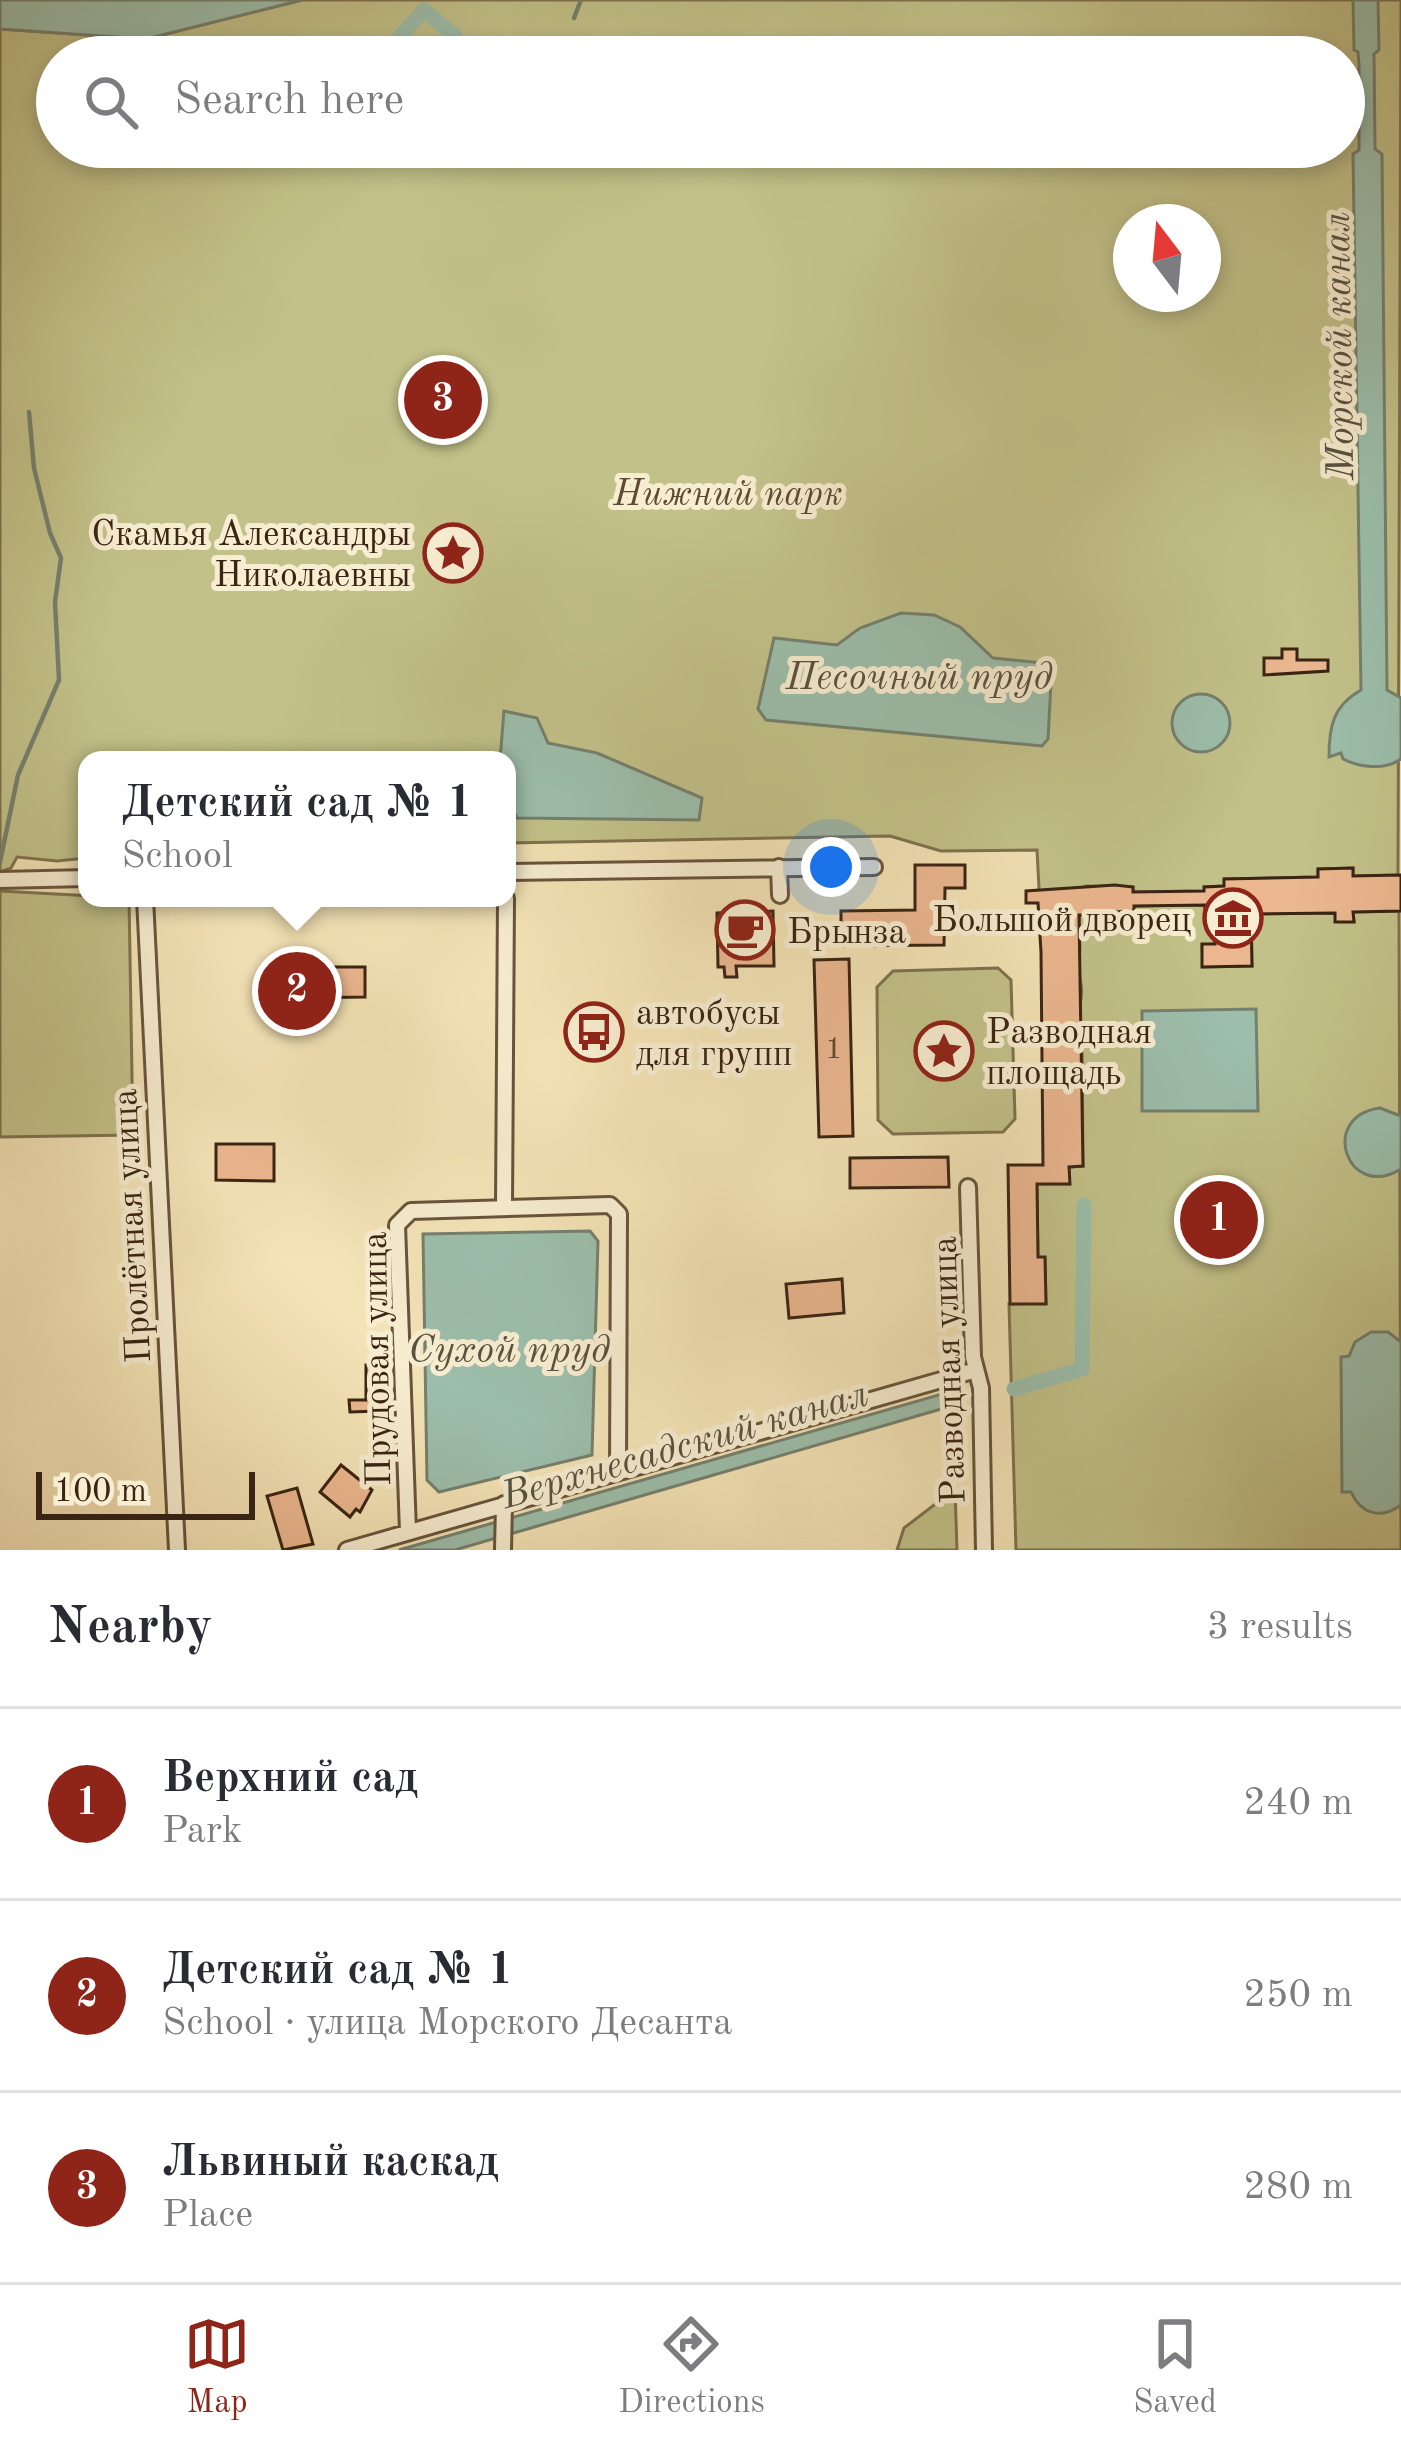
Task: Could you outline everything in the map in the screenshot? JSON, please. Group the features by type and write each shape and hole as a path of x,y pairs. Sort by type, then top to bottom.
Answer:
{"street":[{"path":"779,867 780,896"},
{"path":"516,872 874,867"},
{"path":"0,880 78,878"},
{"name":"Пролётная улица","path":"145,907 177,1550"},
{"path":"504,1208 506,907"},
{"name":"Разводная улица","path":"968,1187 976,1370 981,1388 984,1550"},
{"name":"Прудовая улица","path":"408,1532 397,1225 411,1210 610,1205 619,1214 618,1472"},
{"path":"347,1550 504,1510 618,1472 976,1370"},
{"path":"503,1546 504,1510"}],"green space":[{"name":"Нижний парк","path":"302,0 1401,0 1398,875 1353,876 1353,868 1318,869 1318,877 1225,879 1224,886 1205,887 1204,891 1133,892 1133,887 1086,886 1040,908 1037,850 941,851 890,836 516,843 516,751 78,751 78,859 17,857 11,868 0,872 0,29 102,36 36,36 36,168 1365,168 1365,36 158,36"},
{"path":"0,891 78,895 78,907 129,907 133,1135 0,1137"},
{"path":"1205,905 1205,909 1214,909 1215,944 1202,945 1203,967 1252,966 1251,914 1335,913 1354,921 1353,912 1399,911 1401,1550 1016,1550 1009,1304 1046,1303 1045,1258 1038,1257 1037,1184 1069,1184 1069,1167 1083,1166 1082,1031 1066,1030 1078,1010 1082,990 1065,951 1080,950 1079,913"},
{"name":"Разводная площадь","path":"998,968 1011,980 1015,1119 1003,1132 893,1134 878,1120 877,987 893,971"},
{"path":"955,1489 957,1550 897,1550 904,1528"}],"water":[{"path":"0,0 302,0 158,36 0,29"},
{"path":"1353,0 1378,0 1375,149 1382,154 1387,690 1401,698 1401,759 1379,766 1349,762 1341,753 1329,757 1334,718 1361,690 1353,168 1365,168 1365,36 1354,36"},
{"path":"462,366 466,431 425,433 421,369"},
{"name":"Песочный пруд","path":"901,613 934,615 960,627 993,658 1052,664 1048,739 1042,746 766,720 758,709 774,638 837,645 860,628"},
{"path":"1201,694 1221,703 1230,723 1221,743 1201,752 1181,743 1172,723 1181,703"},
{"path":"504,711 537,718 548,743 597,753 702,798 699,820 517,818 516,751 501,751"},
{"path":"1256,1009 1258,1111 1142,1111 1142,1011"},
{"path":"1380,1108 1401,1116 1401,1169 1382,1176 1366,1175 1354,1166 1345,1140 1361,1114"},
{"name":"Сухой пруд","path":"590,1231 598,1241 592,1455 439,1492 427,1480 423,1234"},
{"path":"1371,1332 1388,1332 1401,1342 1401,1505 1379,1513 1360,1505 1351,1492 1342,1492 1341,1357 1349,1356 1355,1342"},
{"path":"949,1392 948,1407 455,1550 399,1550"}],"building":[{"path":"1282,649 1297,649 1297,660 1328,660 1328,671 1264,675 1264,658 1282,658"},
{"path":"915,865 965,865 965,888 945,888 944,945 841,946 841,911 915,910"},
{"path":"1353,868 1353,876 1401,875 1401,911 1353,912 1354,922 1335,922 1335,913 1251,914 1252,966 1202,967 1202,944 1215,944 1214,909 1205,910 1205,905 1134,906 1134,911 1116,915 1079,915 1083,1166 1069,1167 1070,1184 1037,1184 1038,1257 1045,1257 1046,1304 1010,1304 1008,1165 1043,1165 1038,903 1026,903 1026,891 1115,885 1133,887 1133,892 1204,891 1204,887 1224,886 1224,879 1318,877 1318,869"},
{"name":"Брынза","path":"773,911 774,966 736,966 737,977 725,977 724,967 718,967 717,913"},
{"path":"849,959 853,1136 819,1137 814,960"},
{"path":"297,967 365,967 365,997 297,998"},
{"path":"216,1144 274,1144 274,1181 216,1180"},
{"path":"948,1157 949,1187 850,1188 850,1158"},
{"path":"842,1279 844,1313 789,1318 786,1284"},
{"path":"366,1365 378,1365 379,1411 350,1412 349,1400 366,1400"},
{"path":"341,1465 372,1490 360,1512 356,1509 350,1517 320,1492"},
{"path":"297,1488 313,1544 283,1550 267,1496"}],"waterway":[{"path":"574,18 581,0"},
{"path":"401,36 424,10 455,36"},
{"path":"0,862 18,775 59,680 55,602 61,558 34,468 29,412"},
{"path":"1014,1389 1082,1369 1084,1205"}],"place":[{"name":"Львиный каскад","path":"443,400"},
{"name":"Скамья Александры Николаевны","path":"453,553"},
{"name":"Большой дворец","path":"1233,918"},
{"name":"Брынза","path":"745,930"},
{"name":"Детский сад № 1","path":"297,991"},
{"name":"автобусы для групп","path":"594,1032"},
{"name":"Разводная площадь","path":"944,1051"},
{"name":"Верхний сад","path":"1219,1220"}],"water label":[{"name":"Морской канал","path":"1337,346"},
{"name":"Верхнесадский канал","path":"684,1443"}]}
